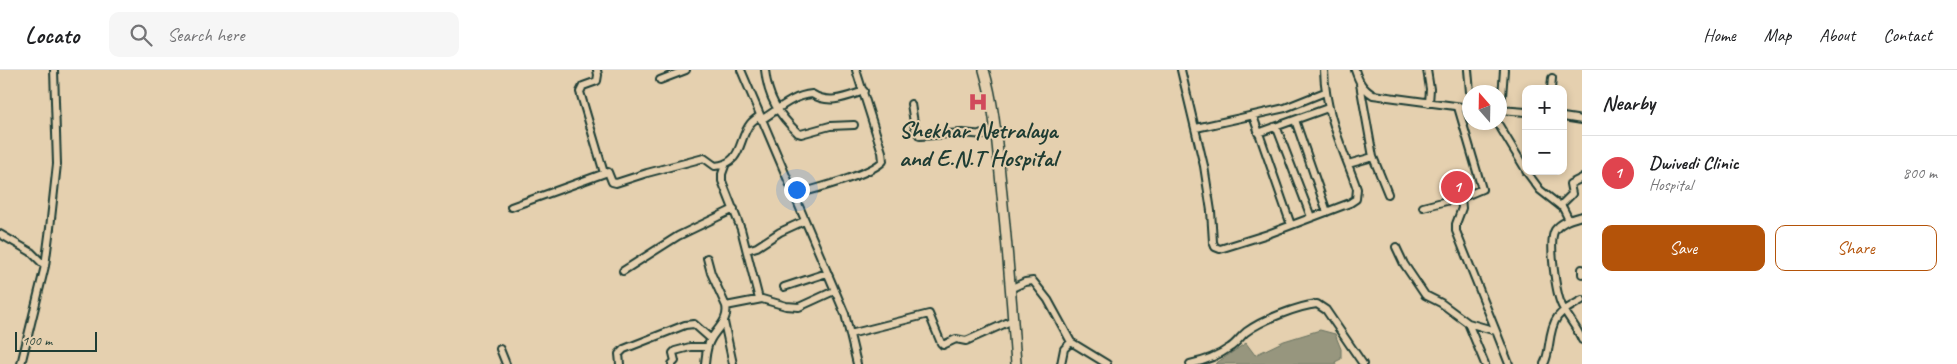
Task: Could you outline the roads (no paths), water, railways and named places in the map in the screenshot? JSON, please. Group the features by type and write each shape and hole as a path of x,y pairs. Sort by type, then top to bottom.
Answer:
{"main road":[{"path":"984,70 991,92 996,136 1012,288 1016,364"}],"street":[{"path":"21,364 45,266 57,164 54,70"},
{"path":"597,70 597,81 584,86 580,92 604,173"},
{"path":"660,80 686,70"},
{"path":"741,70 844,314 857,364"},
{"path":"765,70 768,88 777,110 800,134 830,126 854,125"},
{"path":"794,195 858,174 883,161 864,91 856,70"},
{"path":"1181,70 1204,166 1211,211 1213,242 1215,247 1220,249 1268,234 1356,199 1357,190 1328,108 1324,70"},
{"path":"1355,70 1360,84 1373,157 1388,194"},
{"path":"1427,70 1430,88 1429,103"},
{"path":"1468,70 1469,85"},
{"path":"1502,85 1504,70"},
{"path":"1551,85 1552,78"},
{"path":"1360,84 1373,95 1462,107"},
{"path":"512,207 608,172 614,183 647,172 704,158 715,166 726,163 737,154 748,125 777,110 785,103 807,94 827,100 864,91"},
{"path":"1196,128 1285,108 1325,92"},
{"path":"911,104 915,129 920,136 962,133 996,136"},
{"path":"1423,207 1480,192 1482,189 1458,107"},
{"path":"1258,133 1328,108"},
{"path":"1507,111 1522,112"},
{"path":"1253,116 1291,225"},
{"path":"1567,118 1582,120"},
{"path":"1295,120 1327,212"},
{"path":"1274,127 1278,132 1311,217"},
{"path":"1502,130 1522,164"},
{"path":"1348,164 1373,157"},
{"path":"726,163 722,174 722,181 734,209 747,250 759,299"},
{"path":"1529,175 1540,190 1566,212 1569,220"},
{"path":"1560,206 1572,194 1570,187 1572,183 1582,178"},
{"path":"1462,197 1462,208 1456,224 1456,231 1508,364"},
{"path":"623,271 678,236 734,209"},
{"path":"1582,216 1569,220 1554,231 1552,238 1559,296 1582,340"},
{"path":"747,250 758,247 780,232 804,221"},
{"path":"0,234 31,252 45,266"},
{"path":"1396,247 1404,264 1424,295 1441,303 1468,322 1496,331"},
{"path":"705,364 707,347 727,315 726,306 711,273 707,258"},
{"path":"1582,269 1582,274"},
{"path":"784,288 827,273"},
{"path":"1012,288 1028,281 1035,283 1048,300 1071,342 1109,364"},
{"path":"726,306 759,299 786,306 799,307 834,291"},
{"path":"1544,364 1548,356 1554,322 1565,310 1582,300"},
{"path":"1190,364 1230,348 1253,328 1283,315 1318,304 1326,310 1363,364"},
{"path":"850,334 930,314 940,343 943,345 956,339 968,340 1013,320"},
{"path":"724,322 733,364"},
{"path":"1468,322 1485,364"},
{"path":"620,364 618,354 624,349 685,325 694,324 711,339"},
{"path":"1061,364 1064,349 1071,342"},
{"path":"672,364 675,361 673,353 675,351 690,347 707,347"},
{"path":"500,349 506,364"}],"place":[{"name":"Shekhar Netralaya and E.N.T Hospital","path":"978,102"},
{"name":"Dwivedi Clinic","path":"1457,187"}]}
